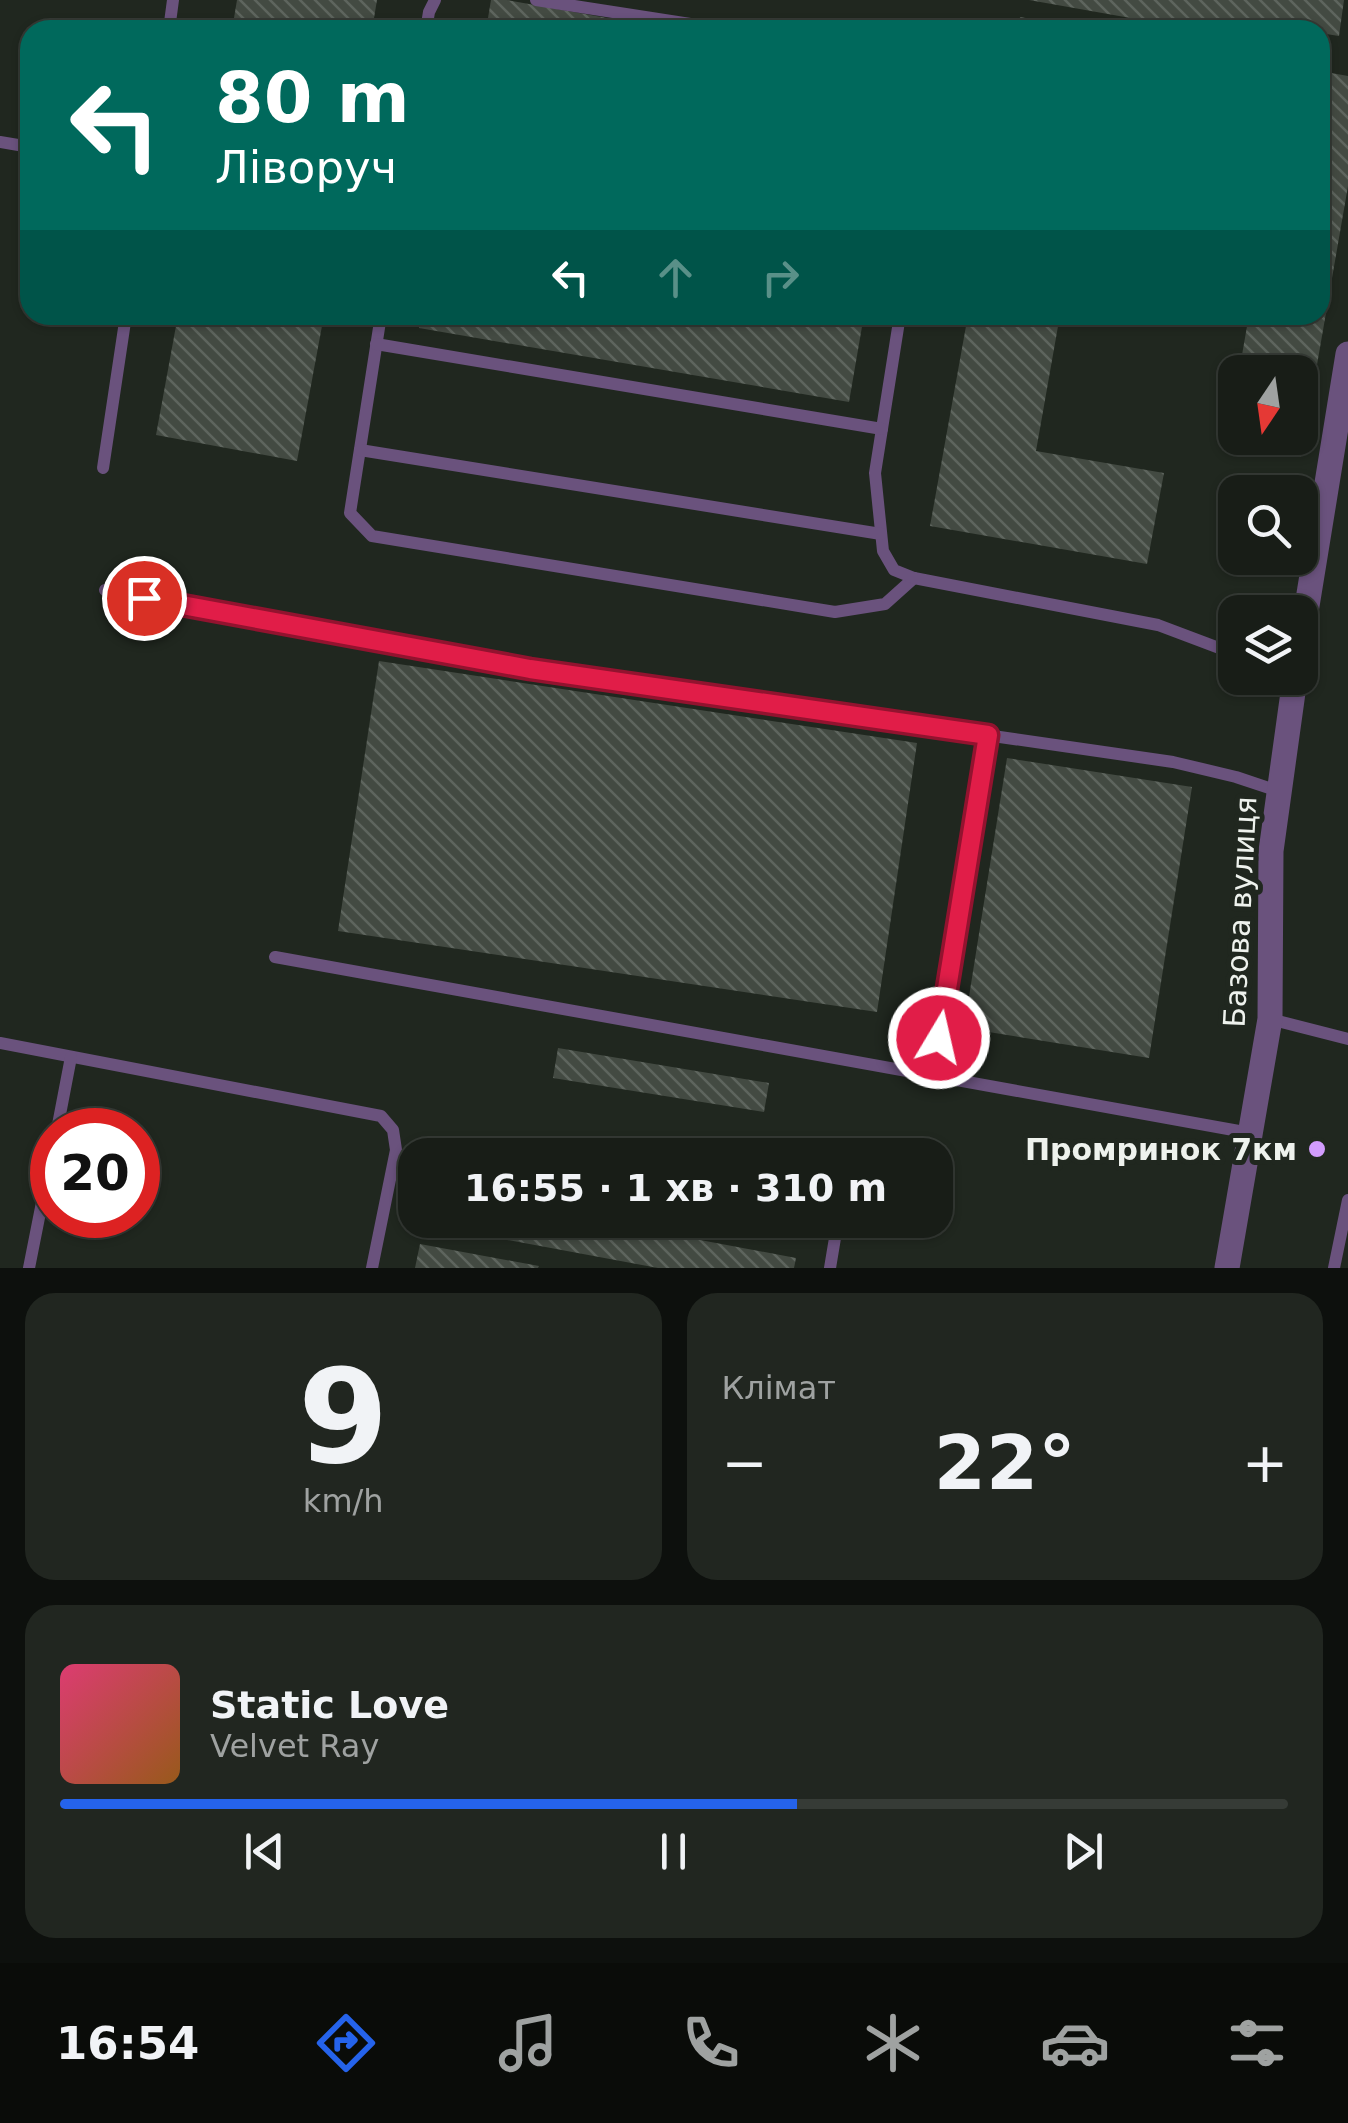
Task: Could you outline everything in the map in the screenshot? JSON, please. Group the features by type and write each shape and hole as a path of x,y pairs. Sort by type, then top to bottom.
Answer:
{"street":[{"path":"1309,595 1348,354"},
{"name":"Базова вулиця","path":"1226,1268 1270,1019 1271,850 1293,695"}],"lane":[{"path":"536,0 665,20"},
{"path":"103,468 124,325"},
{"path":"379,325 350,513 372,536 835,612 885,604 914,578"},
{"path":"898,325 875,472 882,552 894,570 914,578 1158,625 1218,648"},
{"path":"376,344 882,428"},
{"path":"360,450 881,534"},
{"path":"105,590 530,669 1174,762 1278,792"},
{"path":"933,1076 988,735"},
{"path":"274,957 1250,1134"},
{"path":"1270,1019 1348,1038"},
{"path":"0,1044 381,1116 394,1130 396,1150 372,1268"},
{"path":"62,1108 72,1057"},
{"path":"1334,1268 1348,1200"},
{"path":"30,1268 36,1238"},
{"path":"830,1268 835,1238"}],"building":[{"path":"237,0 377,0 374,20 234,20"},
{"path":"491,0 507,0 618,20 488,20"},
{"path":"1029,0 1344,0 1339,36 1330,35 1330,20 1142,20"},
{"path":"1330,73 1348,76 1348,186 1330,290"},
{"path":"176,325 322,325 297,461 156,435"},
{"path":"419,325 862,325 849,402 419,328"},
{"path":"966,325 1058,325 1036,451 1164,473 1147,564 930,526"},
{"path":"1247,325 1324,325 1318,359 1318,355 1242,355"},
{"path":"379,661 917,743 877,1012 338,931"},
{"path":"1007,758 1192,787 1149,1058 964,1028"},
{"path":"558,1048 769,1083 764,1112 553,1078"},
{"path":"497,1238 690,1238 796,1258 794,1268 658,1268"},
{"path":"420,1244 539,1266 415,1268"}],"place":[{"name":"Промринок 7км","path":"1317,1149"}],"route":[{"path":"144,598 530,669 988,735 939,1038"}]}
